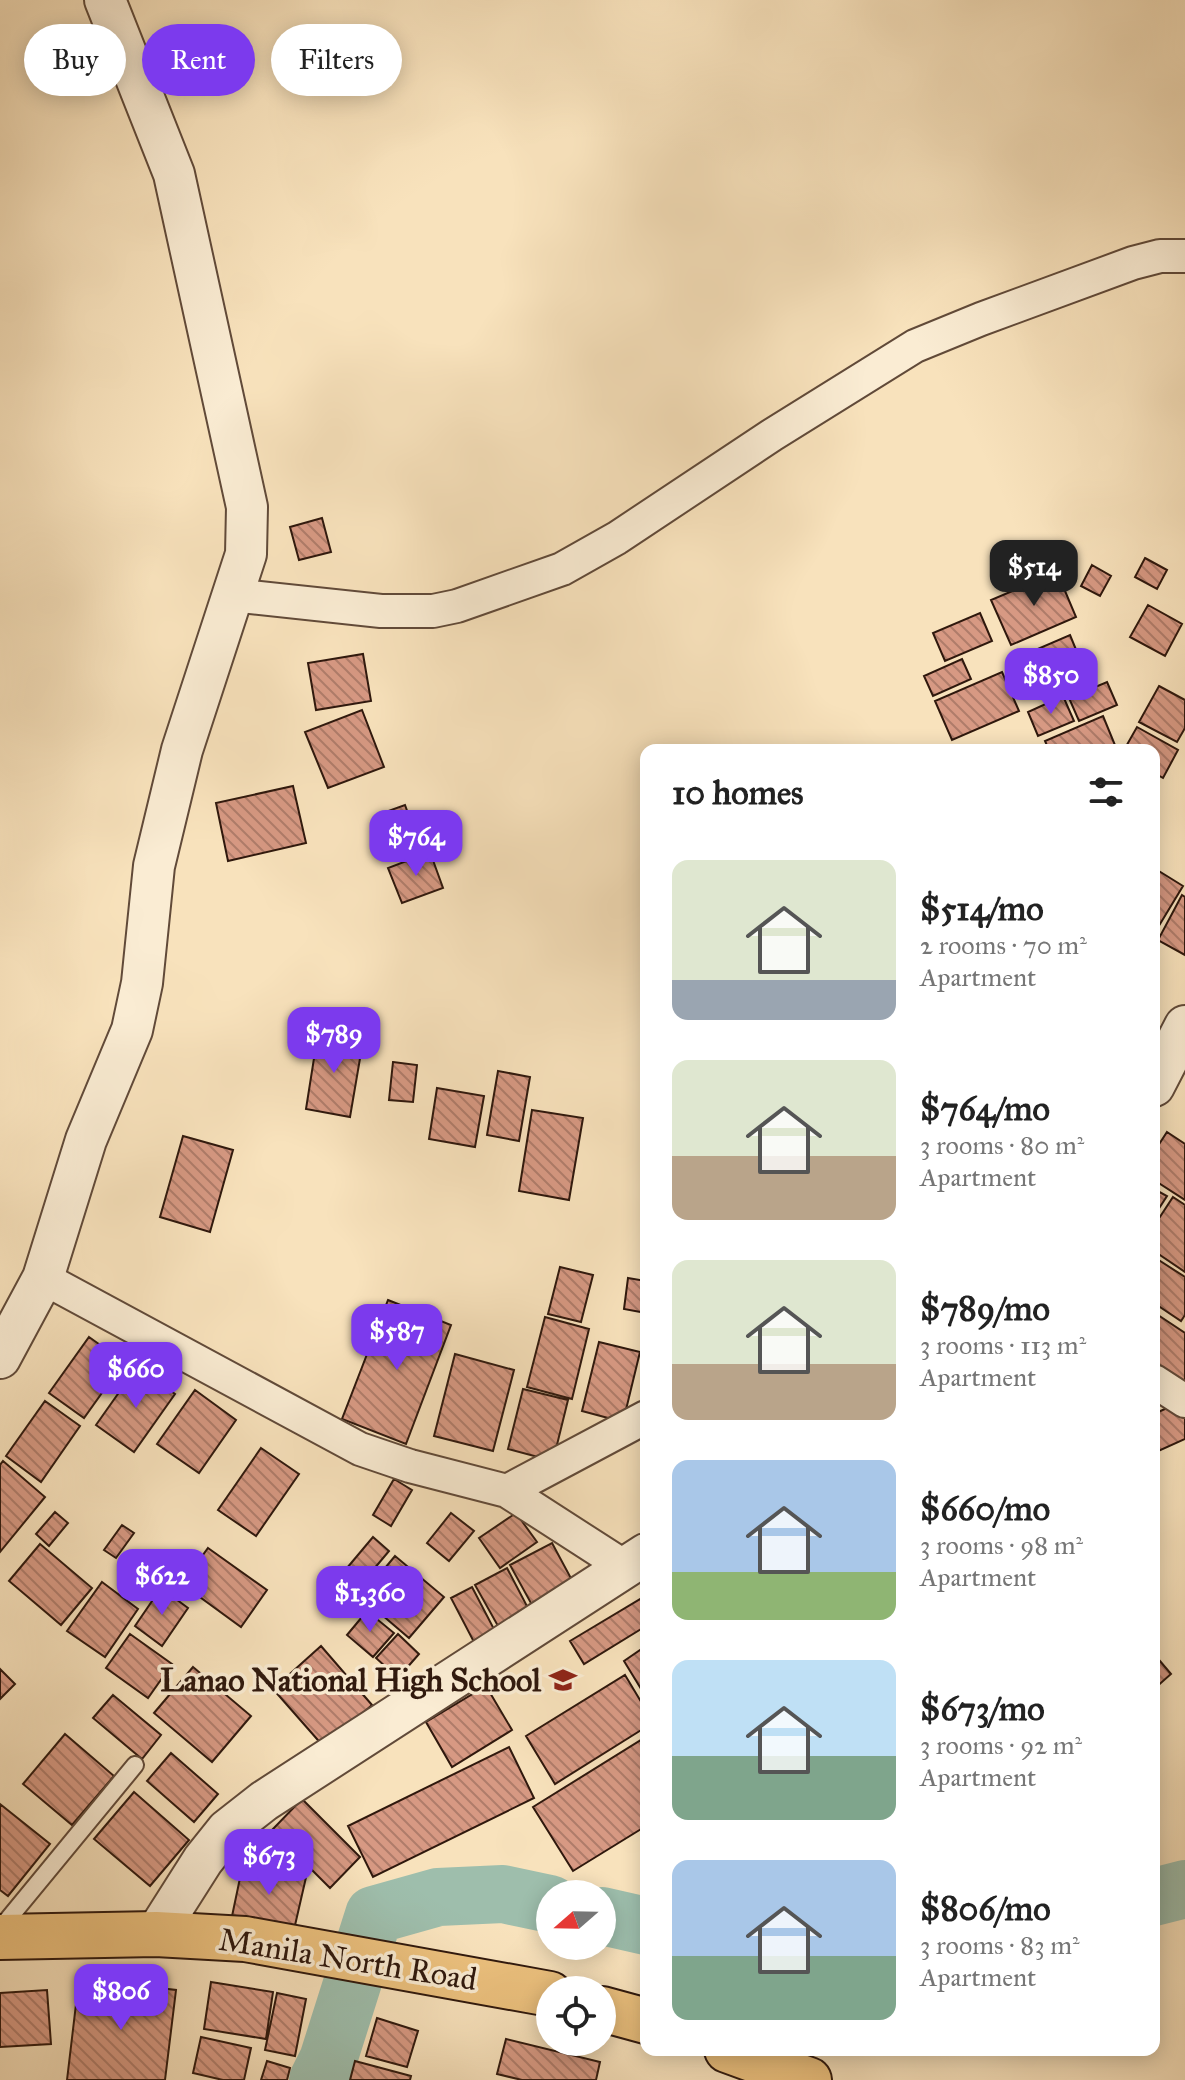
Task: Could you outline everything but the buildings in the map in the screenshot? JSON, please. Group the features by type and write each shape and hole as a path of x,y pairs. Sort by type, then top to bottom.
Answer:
{"highway":[{"name":"Manila North Road","path":"0,1937 156,1934 245,1939 536,1991"},
{"path":"616,2013 640,2019"},
{"path":"743,2056 809,2080"}],"street":[{"path":"0,1358 43,1278 86,1140 132,1030 142,983 154,866 182,750 246,554 247,507 174,174 105,0"},
{"path":"232,595 394,612 433,611 457,606 562,569 617,538 772,435 915,346 1133,263 1160,256 1185,256"},
{"path":"1160,1074 1185,1026"},
{"path":"43,1278 360,1449 410,1466 507,1491 635,1560 264,1801 227,1830 203,1860 156,1934"},
{"path":"1160,1385 1185,1401"},
{"path":"507,1491 640,1420"}],"lane":[{"path":"0,1929 135,1765"}],"waterway":[{"path":"1160,1895 1185,1889"},
{"path":"318,2080 328,2060 374,1915 438,1897 503,1894 536,1901"},
{"path":"616,1919 640,1925"}],"place":[{"name":"Lanao National High School","path":"563,1680"}]}
